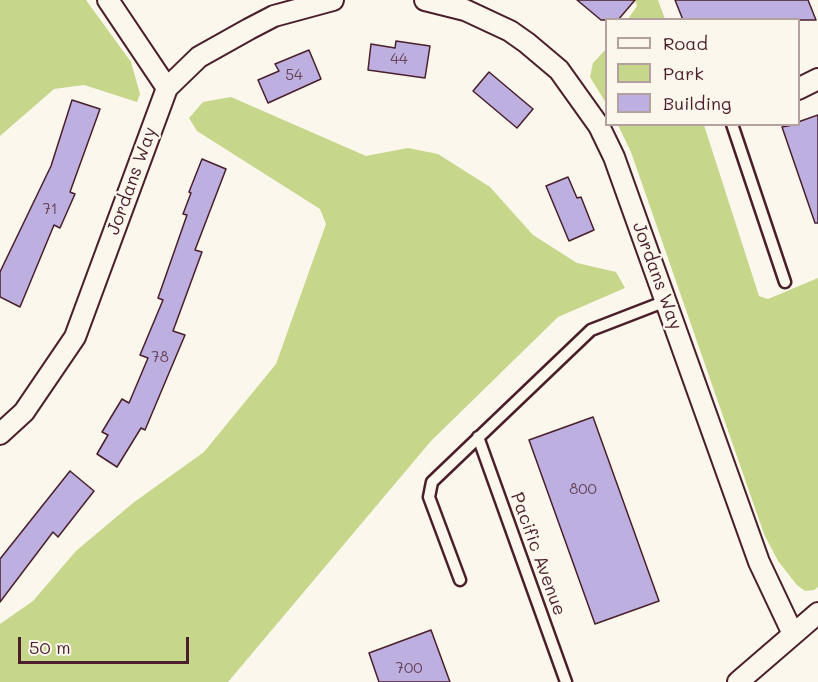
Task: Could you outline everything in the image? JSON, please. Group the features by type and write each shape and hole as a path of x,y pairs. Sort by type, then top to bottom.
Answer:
{"street":[{"path":"108,0 167,88"},
{"name":"Jordans Way","path":"0,434 24,412 75,337 167,88 199,57 249,29 274,16 333,0"},
{"name":"Jordans Way","path":"426,0 465,10 510,31 544,56 576,91 607,141 759,562 793,634"},
{"path":"800,88 818,79"},
{"path":"738,682 818,613"}],"lane":[{"path":"733,126 785,282"},
{"path":"460,580 428,492 432,482 591,330 666,301"},
{"name":"Pacific Avenue","path":"478,437 566,682"}],"green space":[{"path":"0,0 86,0 131,62 140,94 137,102 84,85 54,89 0,136"},
{"path":"635,0 658,0 665,18 629,18 637,6"},
{"path":"605,50 605,101 590,77 593,63"},
{"path":"231,97 366,156 408,148 438,154 490,187 533,235 577,263 616,272 625,288 558,317 431,441 228,682 0,682 0,624 33,601 76,551 133,503 204,452 276,364 326,224 320,209 197,131 189,118 203,102"},
{"path":"618,126 704,126 759,296 768,299 818,278 818,587 814,590 805,591 797,585 778,561 764,534 631,152"}],"building":[{"path":"577,0 635,0 620,18 601,20"},
{"path":"675,0 808,0 816,20 800,20 800,18 682,18"},
{"path":"396,41 430,46 425,78 368,70 371,44 395,48"},
{"path":"309,50 321,79 268,103 258,80 279,71 275,64"},
{"path":"489,72 533,109 517,128 473,91"},
{"path":"72,100 100,109 70,192 75,194 60,228 54,225 20,307 0,297 0,272 51,166"},
{"path":"818,115 818,223 815,223 782,127 800,126 800,121"},
{"path":"202,159 226,169 195,250 202,252 173,331 185,335 145,430 141,428 117,467 97,454 108,435 102,432 122,399 129,403 148,358 140,355 163,300 158,298 187,215 183,214"},
{"path":"568,177 577,198 581,197 594,230 569,241 546,186"},
{"path":"593,417 659,601 595,624 529,440"},
{"path":"70,471 94,491 58,537 53,532 0,602 0,559"},
{"path":"431,630 450,682 379,682 369,653"}]}
